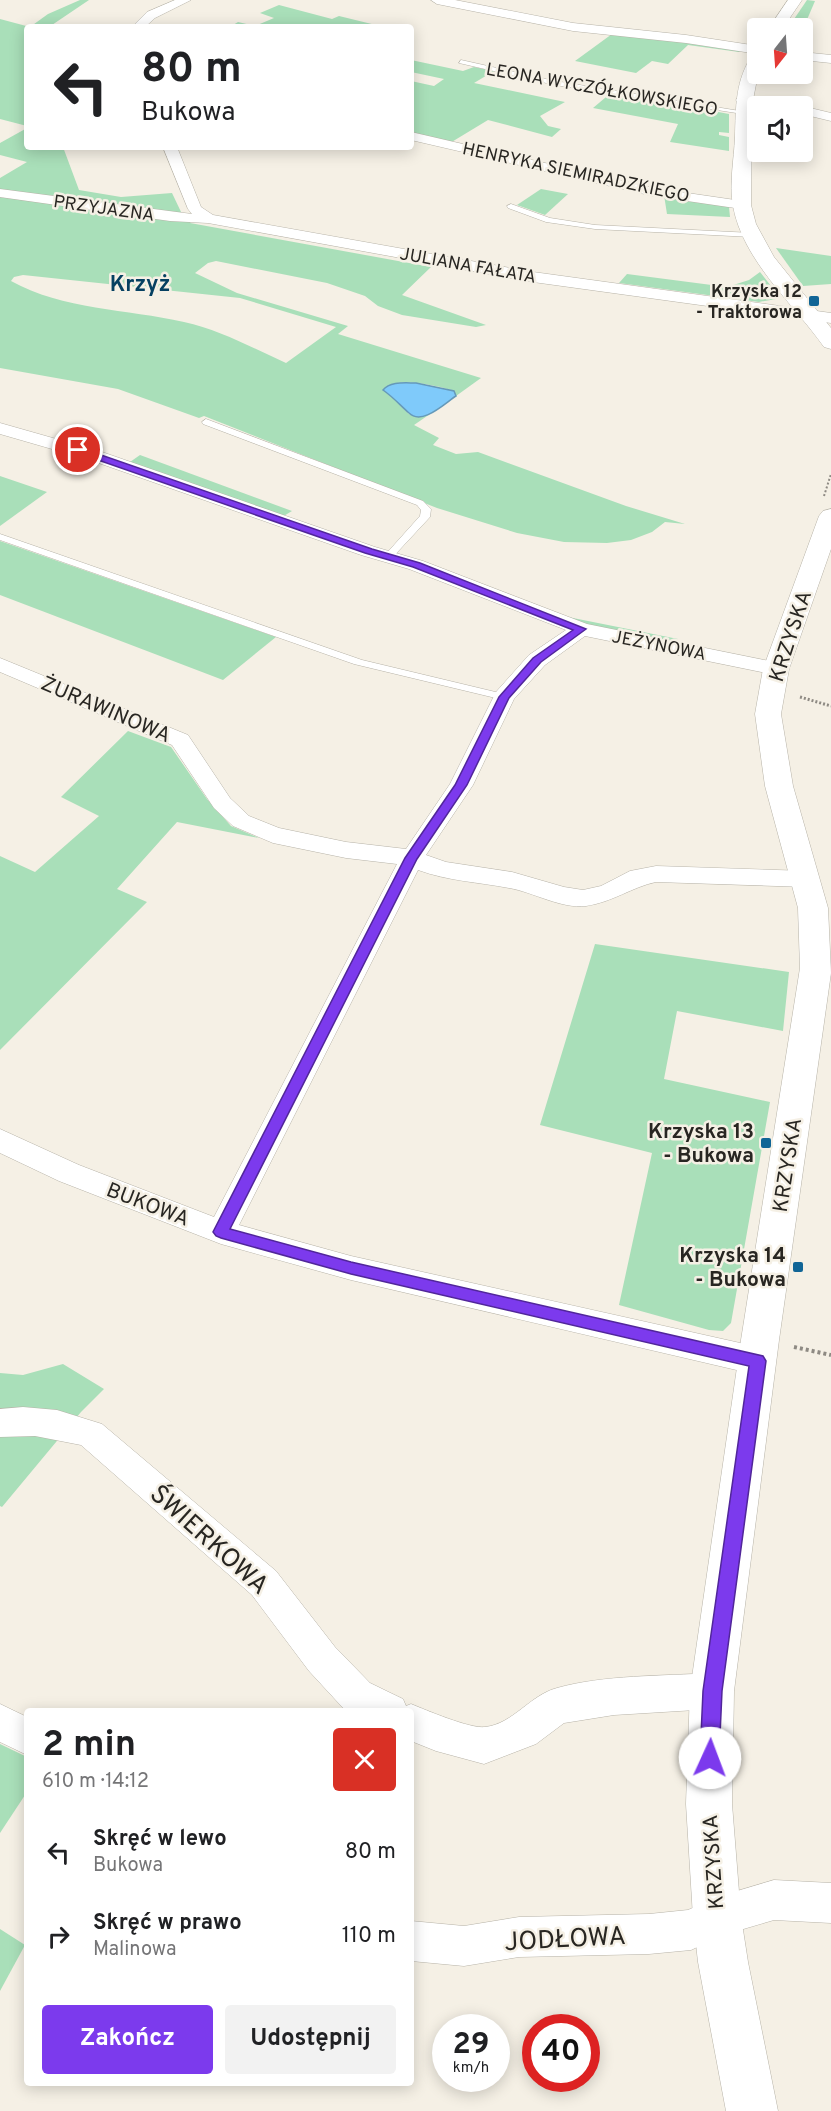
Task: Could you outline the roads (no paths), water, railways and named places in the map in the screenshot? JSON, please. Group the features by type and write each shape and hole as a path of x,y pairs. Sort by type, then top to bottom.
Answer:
{"street":[{"path":"142,24 152,15 185,0"},
{"path":"437,0 573,27 695,40 747,48"},
{"path":"783,18 795,0"},
{"path":"813,57 831,59"},
{"path":"747,79 743,106 742,205 752,235 769,262 812,315 831,343"},
{"path":"813,113 831,117"},
{"name":"HENRYKA SIEMIRADZKIEGO","path":"414,137 653,192 742,205"},
{"path":"172,150 195,209 208,219"},
{"name":"PRZYJAZNA","path":"0,193 170,217 208,219"},
{"name":"JULIANA FAŁATA","path":"208,219 533,277 831,318"},
{"name":"JEŻYNOWA","path":"0,428 96,456 388,556 531,608 580,629 776,669"},
{"name":"KRZYSKA","path":"752,2111 723,1962 717,1917 709,1804 712,1691 816,968 813,908 779,786 768,714 776,669 831,516"},
{"path":"221,1232 412,858 461,785 504,697 537,660 580,629"},
{"name":"ŻURAWINOWA","path":"0,664 180,740 222,803 241,821 273,835 346,850 412,858 442,870 512,880 563,896 583,897 606,892 639,877 656,874 806,879"},
{"name":"BUKOWA","path":"0,1140 69,1173 221,1232 351,1268 758,1361"},
{"name":"ŚWIERKOWA","path":"0,1424 20,1420 58,1424 91,1434 264,1583 322,1659 357,1696 382,1708"},
{"path":"414,1723 436,1733 484,1746 523,1731 557,1706 614,1697 712,1691"},
{"path":"0,1722 24,1735"},
{"name":"JODŁOWA","path":"414,1941 464,1946 519,1936 649,1934 691,1930 717,1917 774,1900 831,1903"}],"lane":[{"name":"LEONA WYCZÓŁKOWSKIEGO","path":"460,62 555,83 725,111 743,106"},
{"path":"511,206 549,220 595,227 752,235"},
{"path":"206,422 420,503 426,509 425,516 388,556"},
{"path":"0,537 358,662 504,697"}],"water":[{"path":"416,383 454,391 456,396 433,412 420,417 409,413 383,390 394,384"}],"place":[{"name":"Krzyska 12 - Traktorowa","path":"814,301"},
{"name":"Krzyska 13 - Bukowa","path":"766,1143"},
{"name":"Krzyska 14 - Bukowa","path":"798,1267"}],"district":[{"name":"Krzyż","path":"140,283"}]}
